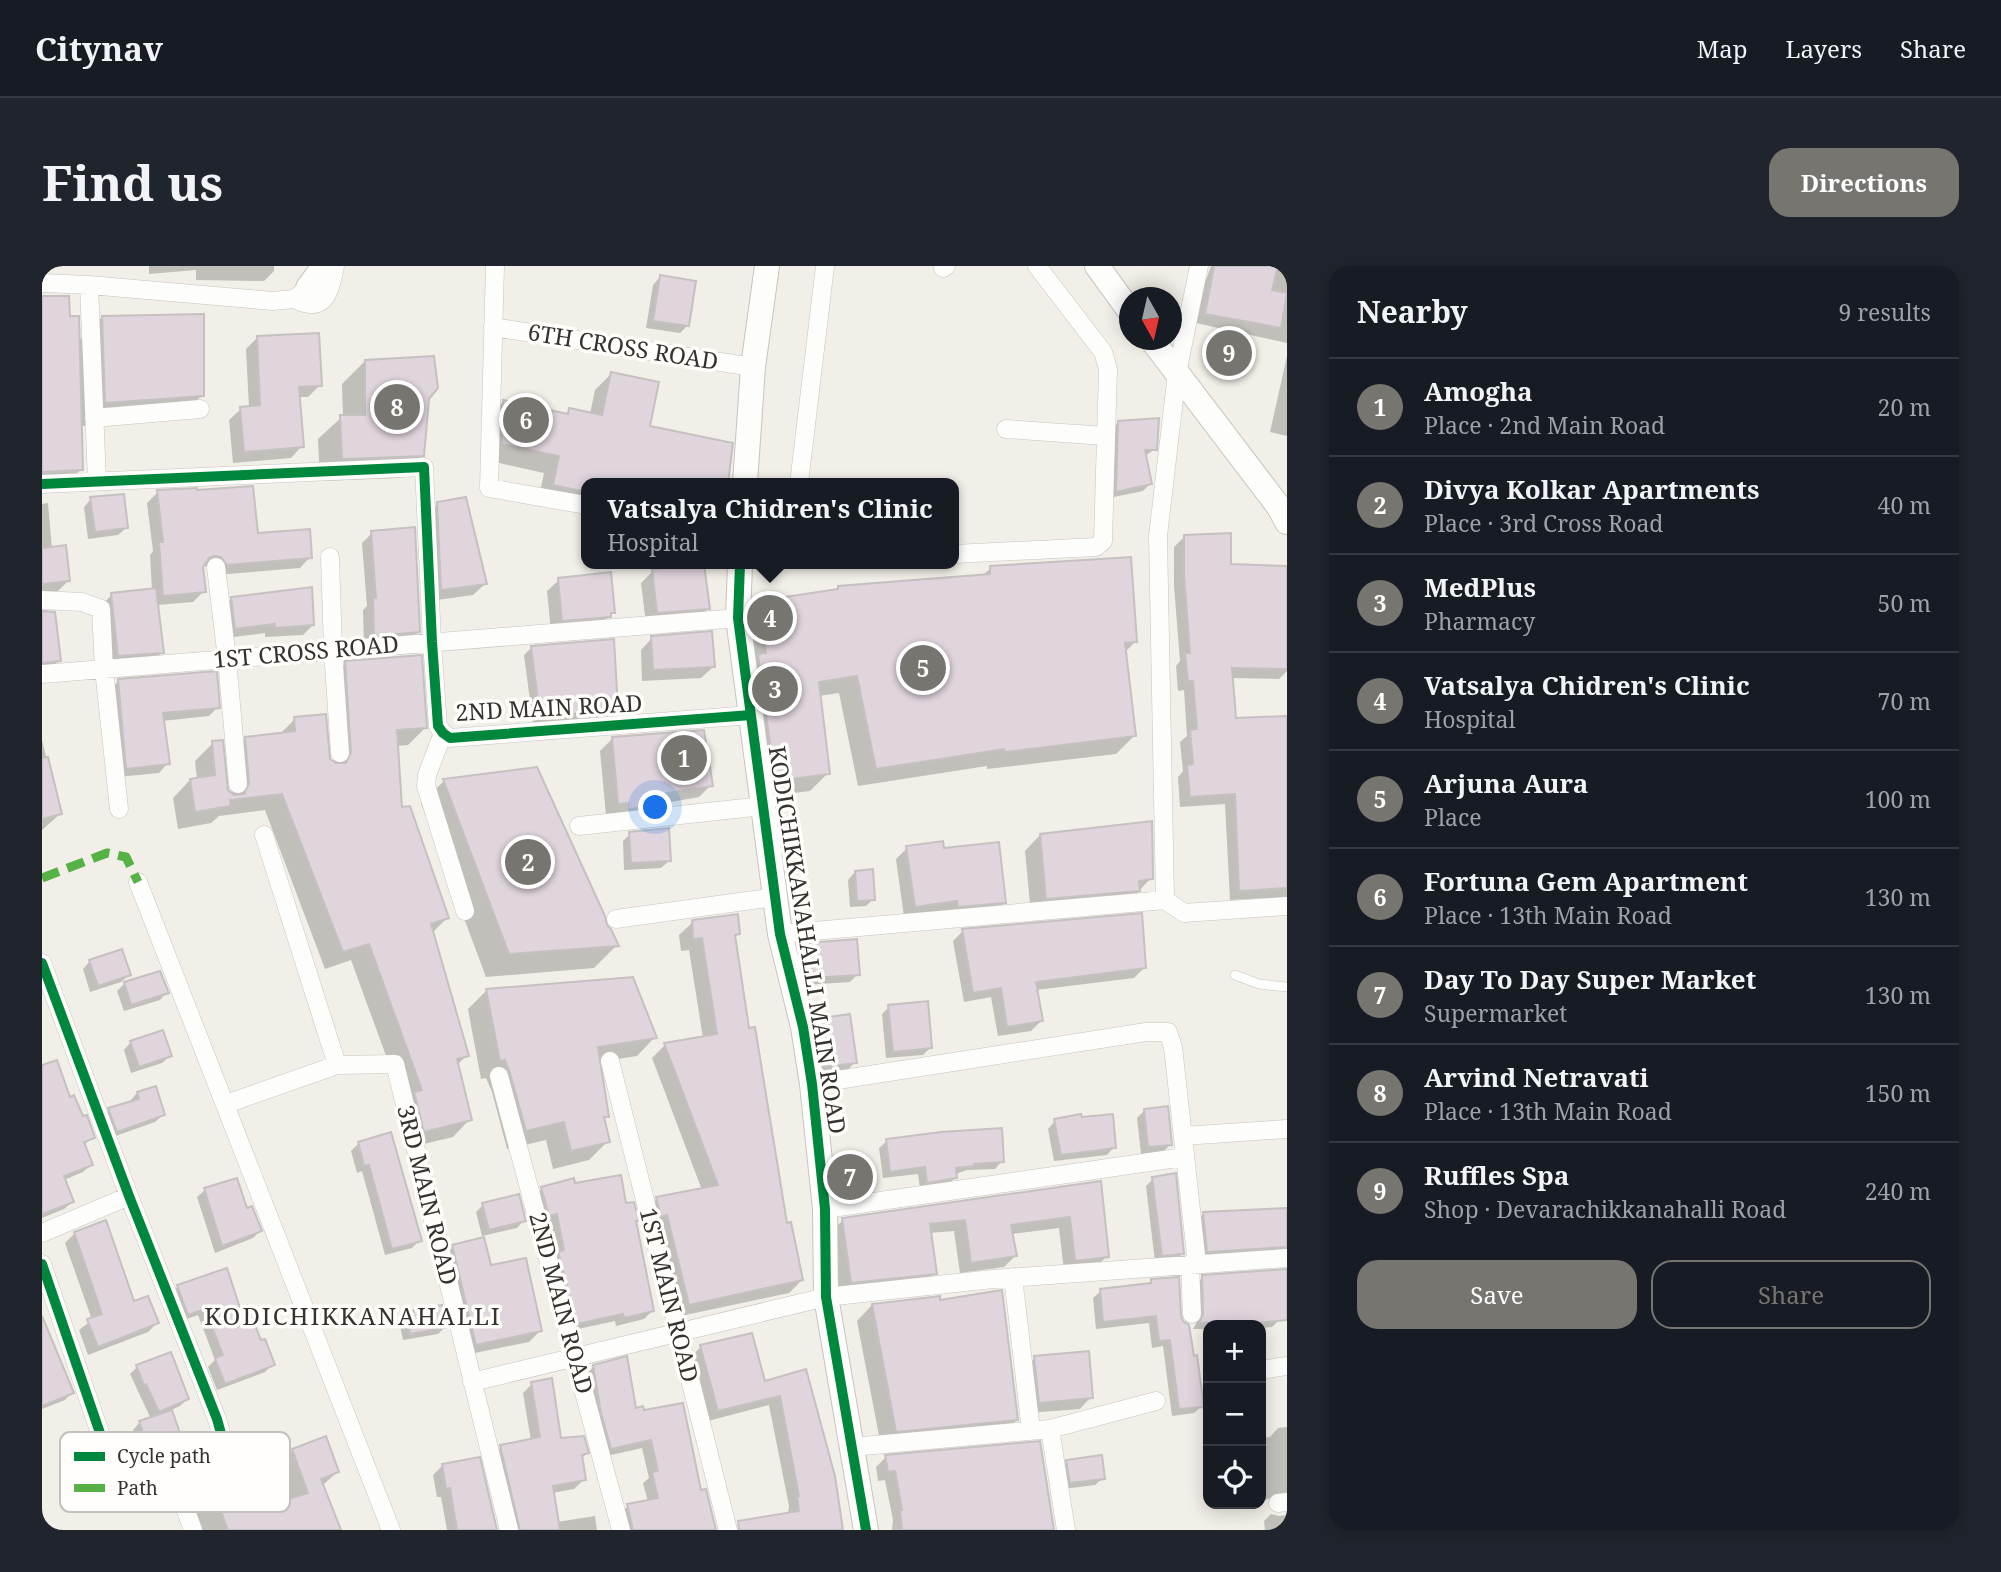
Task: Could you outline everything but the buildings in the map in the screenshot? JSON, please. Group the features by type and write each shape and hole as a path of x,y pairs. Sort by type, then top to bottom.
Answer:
{"street":[{"path":"42,284 89,285 273,301 303,284 324,266"},
{"path":"303,284 306,304 318,303 326,298 335,266"},
{"path":"495,266 489,488 581,504"},
{"path":"745,478 753,367 767,266"},
{"path":"800,478 825,266"},
{"path":"959,554 1100,545 1103,541 1108,369 1103,352 1037,266"},
{"path":"1097,266 1119,296"},
{"path":"1165,900 1158,536 1177,373 1199,266"},
{"path":"42,484 97,481 89,285"},
{"name":"6TH CROSS ROAD","path":"493,327 753,367"},
{"path":"1160,350 1279,507 1287,522"},
{"path":"94,418 200,409"},
{"path":"1006,429 1106,436"},
{"name":"2ND MAIN ROAD","path":"97,481 424,467 432,642 438,726 443,733 450,738 751,715"},
{"path":"330,557 332,650 341,753"},
{"path":"216,567 238,784"},
{"name":"KODICHIKKANAHALLI MAIN ROAD","path":"740,569 738,618 780,934 803,1027 812,1084 825,1209 826,1297 866,1530"},
{"path":"42,600 82,602 101,609 104,669 119,808"},
{"name":"1ST CROSS ROAD","path":"42,674 738,618"},
{"path":"443,733 426,786 465,911"},
{"path":"579,826 763,806"},
{"path":"226,1104 337,1065 264,835"},
{"path":"138,882 391,1530"},
{"path":"616,919 775,897"},
{"path":"780,934 1165,900 1184,913 1287,906"},
{"path":"42,963 221,1432"},
{"path":"812,1084 1133,1034 1168,1031 1174,1047 1194,1264 1192,1314"},
{"name":"1ST MAIN ROAD","path":"610,1061 728,1530"},
{"name":"3RD MAIN ROAD","path":"337,1065 395,1064 509,1530"},
{"name":"2ND MAIN ROAD","path":"499,1076 621,1530"},
{"path":"1183,1136 1287,1129"},
{"path":"825,1209 1184,1157"},
{"path":"42,1233 129,1196"},
{"path":"472,1382 826,1297 1013,1277 1287,1258"},
{"path":"42,1264 100,1432"},
{"path":"1013,1277 1031,1430"},
{"path":"1266,1369 1287,1366"},
{"path":"852,1447 1049,1429 1156,1401"},
{"path":"1049,1429 1066,1530"},
{"path":"186,1512 193,1530"}],"lane":[{"path":"1235,975 1259,984 1287,987"}],"marked path":[{"path":"42,878 107,853 126,857 138,882"}],"cycle path":[{"path":"42,484 424,467 432,642 438,726 443,733 450,738 751,715"},
{"path":"740,569 738,618 780,934 803,1027 812,1084 825,1209 826,1297 866,1530"},
{"path":"42,963 221,1432"},
{"path":"42,1264 100,1432"}],"place":[{"name":"Ruffles Spa","path":"1229,353"},
{"name":"Arvind Netravati","path":"397,407"},
{"name":"Fortuna Gem Apartment","path":"526,420"},
{"name":"Vatsalya Chidren's Clinic","path":"770,618"},
{"name":"Arjuna Aura","path":"923,668"},
{"name":"MedPlus","path":"775,689"},
{"name":"Amogha","path":"684,758"},
{"name":"Divya Kolkar Apartments","path":"528,862"},
{"name":"Day To Day Super Market","path":"850,1177"}],"district":[{"name":"KODICHIKKANAHALLI","path":"353,1317"}]}
